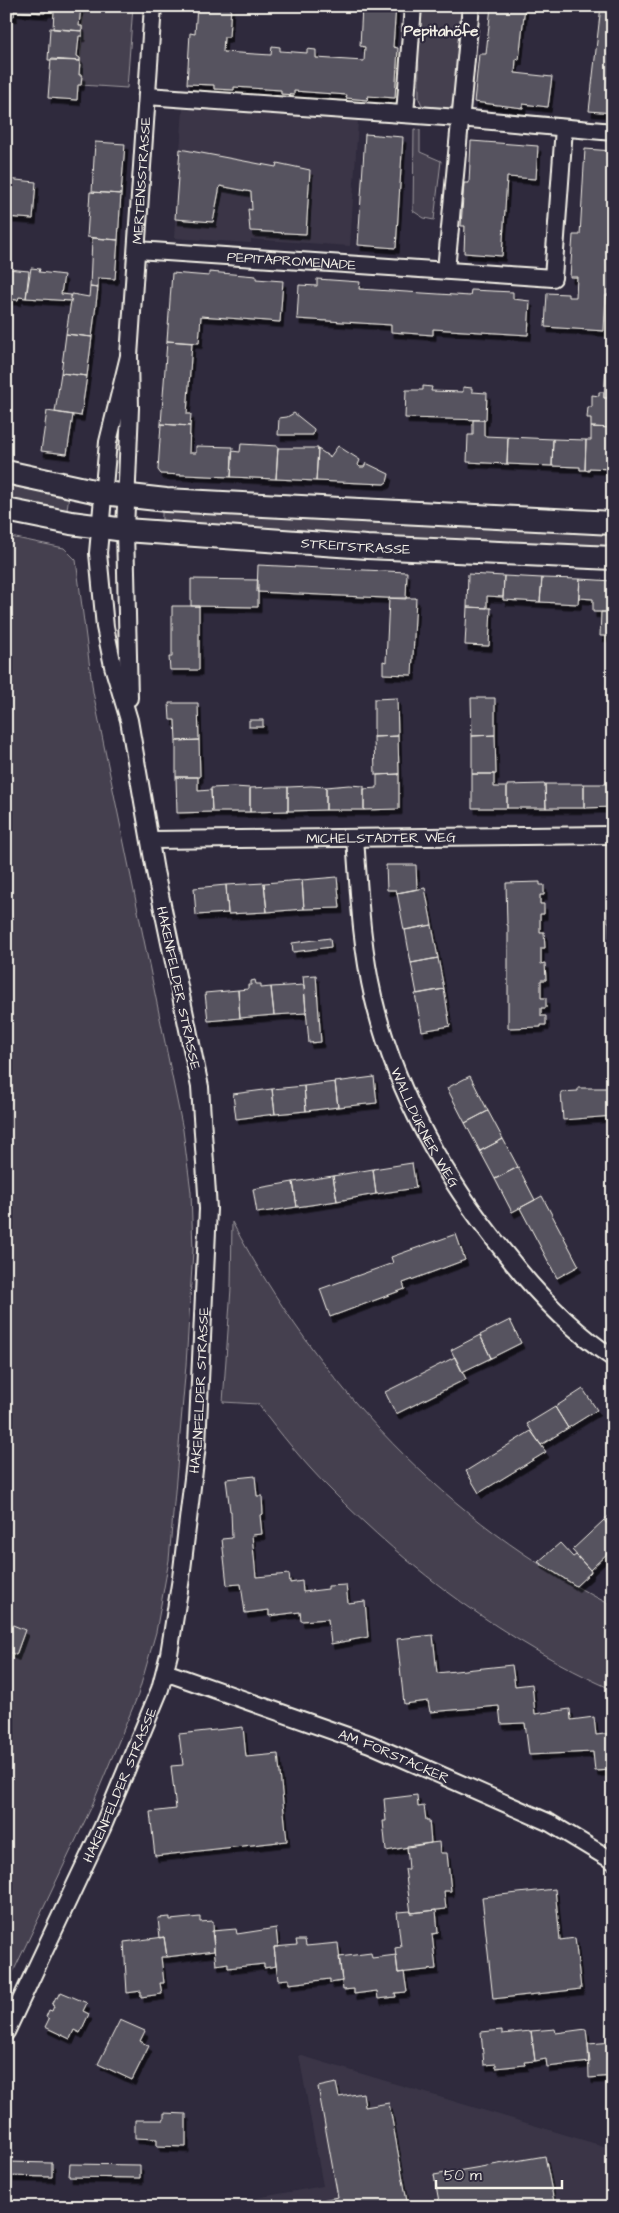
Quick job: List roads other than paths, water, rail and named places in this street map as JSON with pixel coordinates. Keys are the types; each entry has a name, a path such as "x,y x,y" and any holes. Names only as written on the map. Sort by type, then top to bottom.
{"main road":[{"path":"6,472 103,493 126,496 613,522"},
{"name":"STREITSTRASSE","path":"6,510 125,530 367,547 613,558"}],"street":[{"name":"MERTENSSTRASSE","path":"125,530 130,408 129,356 153,6"},
{"path":"405,114 413,6"},
{"path":"446,270 471,6"},
{"path":"147,96 459,118 613,132"},
{"name":"PEPITAPROMENADE","path":"137,250 553,278 564,128"},
{"name":"MERTENSSTRASSE","path":"99,527 108,442 129,356"},
{"name":"HAKENFELDER STRASSE","path":"6,2032 104,1822 138,1744 165,1672 181,1578 197,1445 208,1209 200,1087 150,840 129,720 105,627 98,553 99,527"},
{"name":"HAKENFELDER STRASSE","path":"125,530 129,720"},
{"name":"MICHELSTADTER WEG","path":"150,840 613,835"},
{"name":"WALLDÜRNER WEG","path":"355,838 362,936 373,996 392,1058 423,1132 463,1199 530,1284 586,1339 613,1358"},
{"name":"AM FORSTACKER","path":"165,1672 370,1744 550,1823 613,1861"}],"district":[{"name":"Pepitahöfe","path":"441,31"}]}
